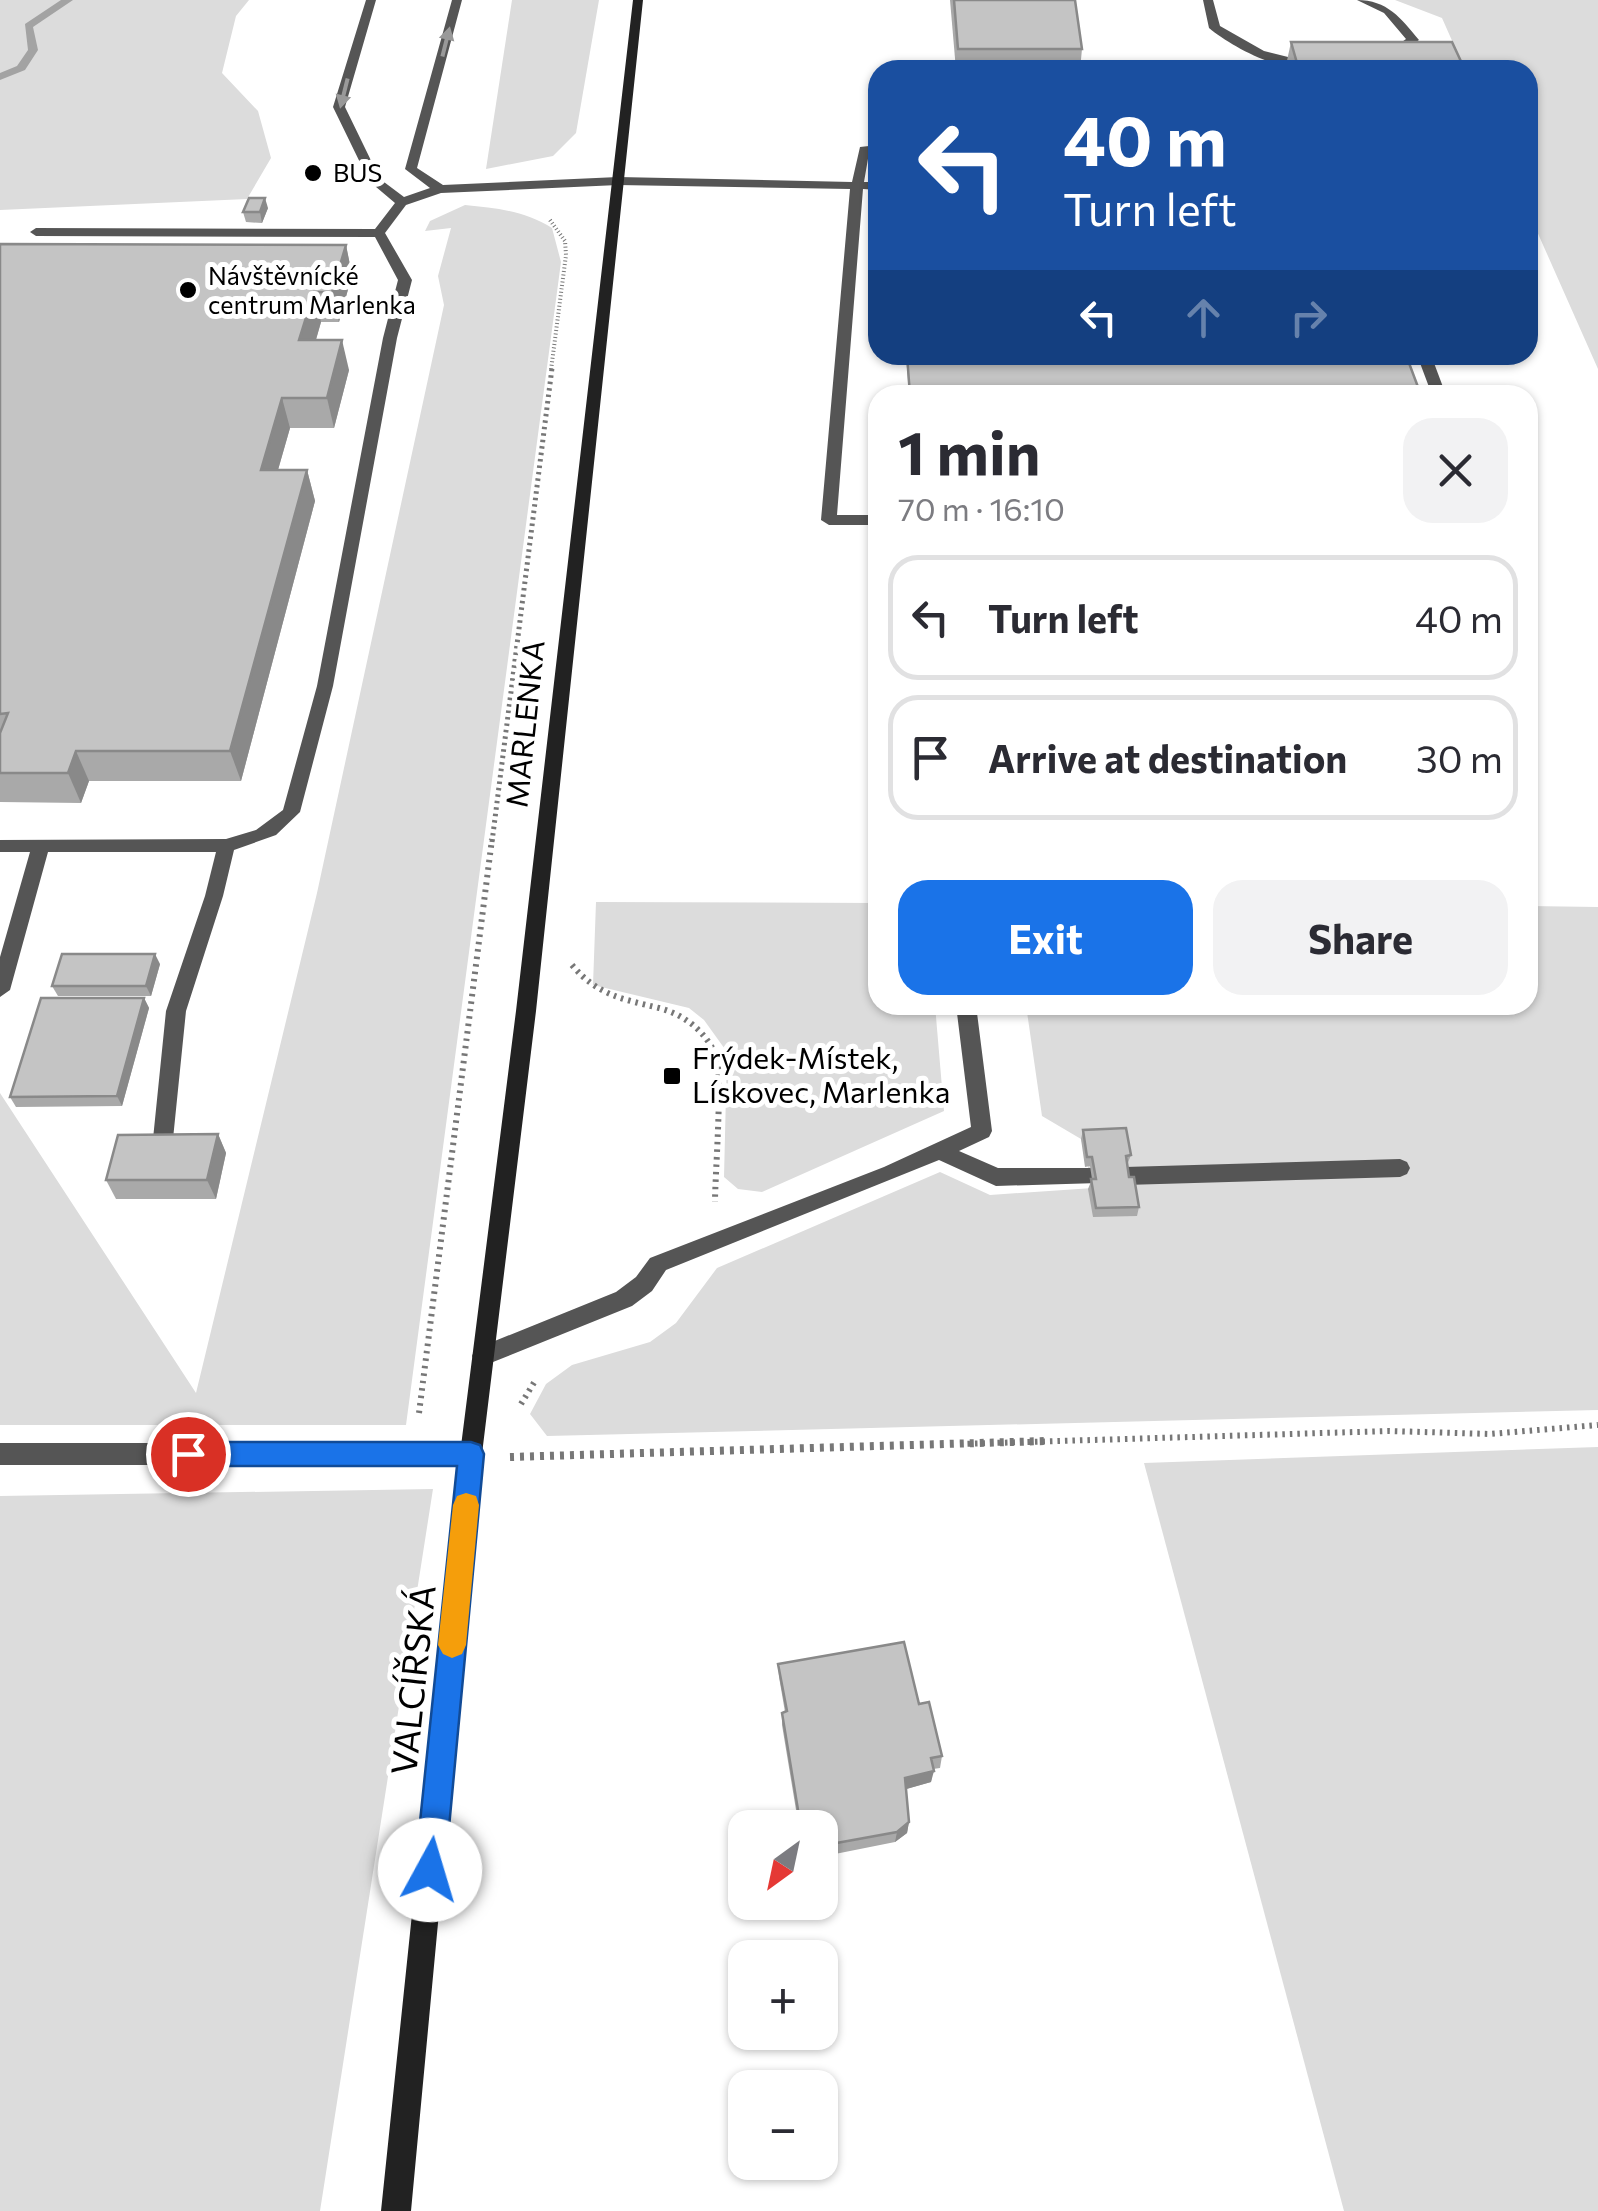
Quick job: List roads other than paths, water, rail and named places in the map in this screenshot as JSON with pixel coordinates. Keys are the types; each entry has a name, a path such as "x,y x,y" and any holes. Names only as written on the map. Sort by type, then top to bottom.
{"main road":[{"name":"MARLENKA","path":"471,1454 526,1011 638,0"},
{"name":"VALCÍŘSKÁ","path":"396,2211 471,1454"}],"street":[{"path":"371,0 338,107 375,180 402,202"},
{"path":"440,189 410,169 457,0"},
{"path":"1208,0 1216,28 1252,52 1280,60"},
{"path":"1362,0 1388,12 1413,40 1384,60"},
{"path":"868,149 864,150 857,186 829,520 868,520"},
{"path":"378,234 402,202 440,189 618,180 868,186"},
{"path":"36,232 378,234"},
{"path":"0,846 226,845 259,838 278,828 291,812 325,686 404,280 378,234"},
{"path":"164,1140 176,1010 226,845"},
{"path":"0,990 41,846"},
{"path":"483,1356 624,1299 644,1284 658,1264 982,1132 967,1015"},
{"path":"939,1151 996,1178 1092,1177"},
{"path":"1125,1176 1400,1168"},
{"path":"0,1454 471,1454"}],"waterway":[{"path":"0,77 21,68 33,50 28,26 68,0"}],"place":[{"name":"BUS","path":"313,173"},
{"name":"Návštěvnícké centrum Marlenka","path":"188,290"},
{"name":"Frýdek-Místek, Lískovec, Marlenka","path":"672,1076"}]}
